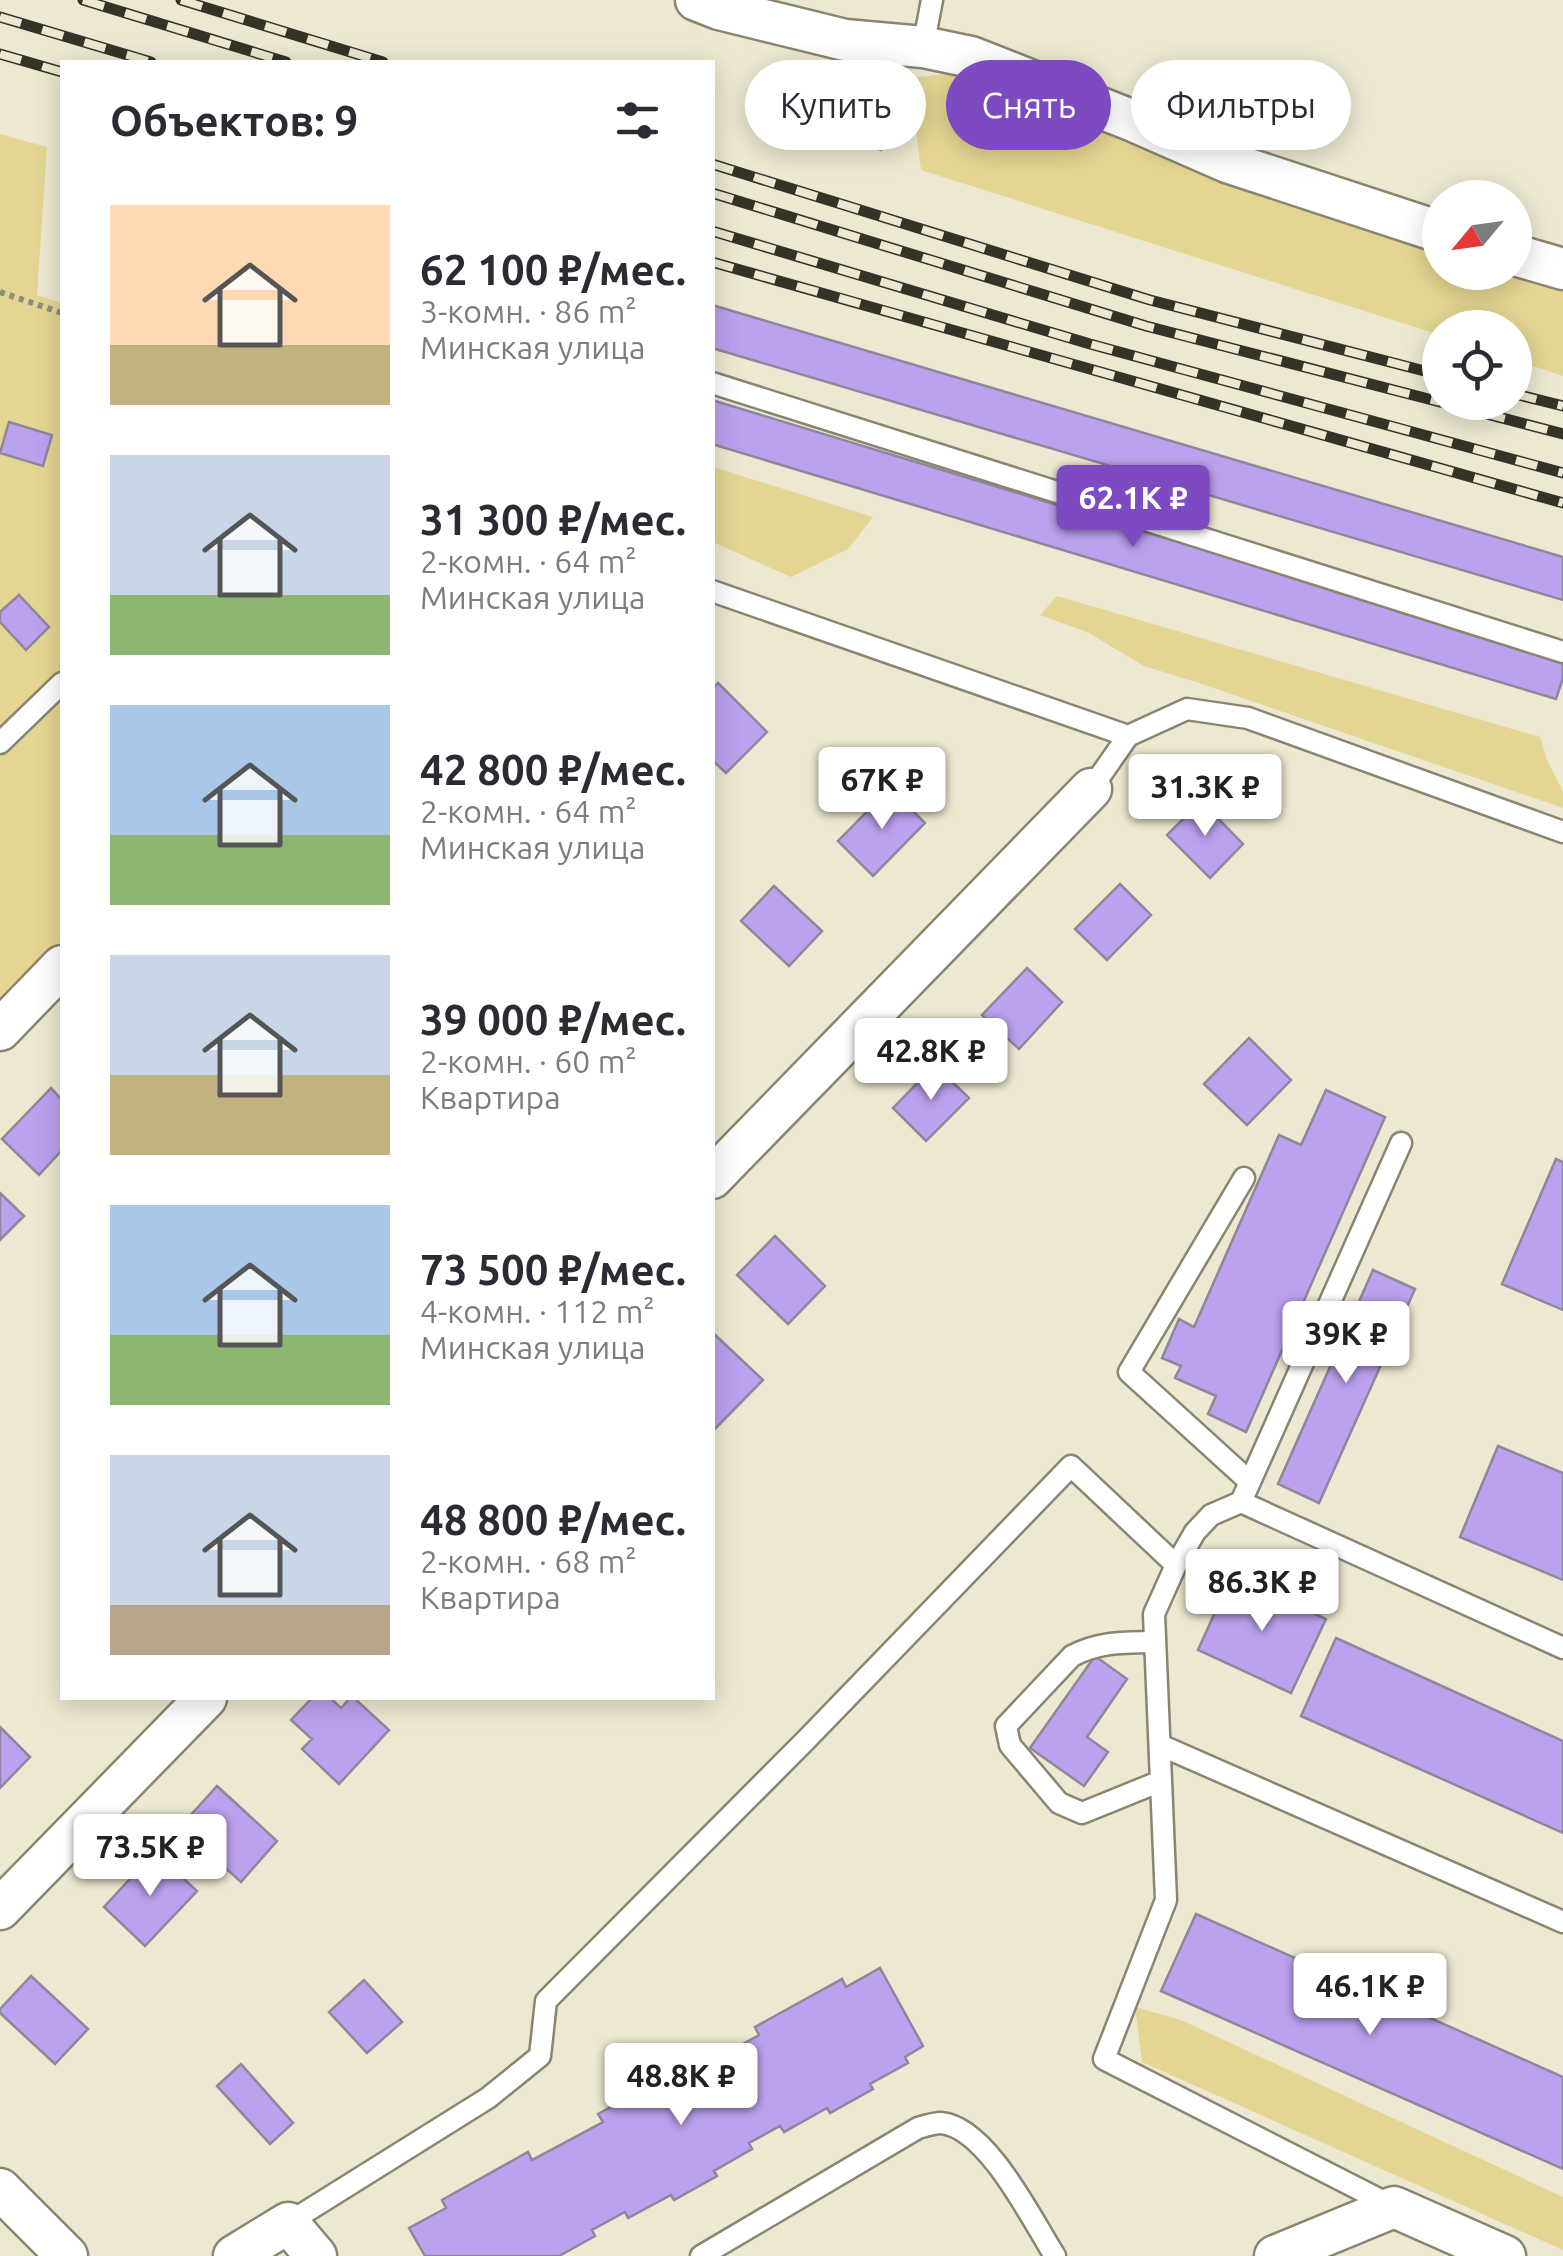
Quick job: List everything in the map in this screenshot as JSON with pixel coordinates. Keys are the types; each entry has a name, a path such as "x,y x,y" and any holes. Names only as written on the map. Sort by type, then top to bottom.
{"street":[{"path":"696,0 845,40 923,47 970,57 1227,162 1422,226"},
{"path":"1532,260 1563,270"},
{"path":"715,1175 1091,789"},
{"path":"0,1030 60,968"},
{"path":"0,1908 204,1700"},
{"path":"0,2188 67,2256"},
{"path":"1275,2256 1394,2207 1504,2256"},
{"path":"234,2256 288,2223 316,2256"}],"lane":[{"path":"923,47 932,0"},
{"path":"715,383 1563,652"},
{"path":"715,593 1128,736"},
{"path":"0,744 60,685"},
{"path":"1091,789 1128,736 1187,709 1248,718 1563,832"},
{"path":"1394,2207 1104,2059 1166,1900 1154,1614 1196,1532 1211,1515 1245,1492 1401,1143"},
{"path":"1244,1178 1129,1372 1245,1492 1563,1648"},
{"path":"288,2223 488,2098 540,2056 546,2000 1071,1466 1176,1566"},
{"path":"1155,1642 1104,1643 1084,1649 1064,1662 1006,1726 1010,1745 1059,1804 1082,1813 1161,1781"},
{"path":"1160,1745 1563,1922"},
{"path":"701,2256 918,2128 940,2123 961,2129 981,2144 1055,2256"}],"path":[{"path":"0,292 60,312"}],"shaded area":[{"path":"946,74 946,150 1111,150 1111,132 1131,141 1131,150 1151,150 1228,186 1422,245 1422,290 1532,290 1532,280 1563,289 1563,376 1532,366 1532,310 1422,310 1422,329 921,170 919,150 926,150 926,76"},
{"path":"0,134 47,147 37,295 60,302 60,968 0,1030"},
{"path":"715,468 873,517 848,549 791,577 715,543"},
{"path":"1057,596 1540,737 1563,792 1563,808 1144,666 1087,632 1040,615"},
{"path":"1135,2007 1181,2020 1563,2197 1563,2250 1142,2062"}],"building":[{"path":"715,306 1563,557 1563,600 715,349"},
{"path":"715,401 1563,659 1563,678 1556,699 715,445"},
{"path":"9,422 52,435 43,466 0,453"},
{"path":"19,595 49,627 26,650 0,622 0,612"},
{"path":"718,683 767,732 726,773 715,763"},
{"path":"890,788 925,823 873,876 838,841"},
{"path":"1201,801 1243,844 1210,878 1167,835"},
{"path":"1120,884 1151,915 1107,960 1075,929"},
{"path":"774,886 822,931 789,966 741,921"},
{"path":"1027,968 1062,1002 1019,1049 982,1015"},
{"path":"1249,1038 1291,1080 1247,1125 1204,1084"},
{"path":"935,1065 969,1098 926,1141 893,1108"},
{"path":"51,1088 60,1098 60,1152 39,1175 2,1139"},
{"path":"1326,1090 1385,1117 1246,1432 1208,1414 1216,1396 1175,1378 1181,1366 1162,1358 1179,1319 1194,1327 1279,1135 1301,1145"},
{"path":"1556,1159 1563,1162 1563,1310 1502,1284"},
{"path":"0,1193 24,1216 0,1240"},
{"path":"775,1236 825,1286 788,1324 737,1275"},
{"path":"1373,1270 1415,1289 1319,1503 1278,1484"},
{"path":"715,1335 763,1380 715,1429"},
{"path":"1498,1446 1563,1473 1563,1580 1460,1537"},
{"path":"1232,1575 1326,1619 1291,1693 1198,1650"},
{"path":"1336,1638 1563,1741 1563,1833 1301,1716"},
{"path":"1095,1656 1127,1679 1087,1737 1108,1752 1084,1786 1030,1748"},
{"path":"310,1700 332,1700 341,1708 348,1700 356,1700 389,1730 339,1784 302,1749 312,1739 291,1720"},
{"path":"0,1727 30,1757 0,1788"},
{"path":"217,1786 277,1841 241,1882 180,1827"},
{"path":"155,1852 197,1891 145,1946 104,1907"},
{"path":"1196,1914 1563,2077 1563,2169 1161,1991"},
{"path":"880,1968 923,2046 905,2057 908,2063 870,2084 873,2089 784,2132 780,2126 749,2143 752,2149 714,2171 717,2176 674,2200 671,2195 628,2218 625,2212 592,2230 595,2236 559,2256 425,2256 409,2228 446,2208 442,2200 528,2152 532,2160 603,2122 598,2114 685,2066 689,2074 759,2035 755,2027 842,1979 846,1987"},
{"path":"31,1976 88,2029 55,2064 0,2013"},
{"path":"364,1980 402,2022 367,2053 329,2012"},
{"path":"241,2064 293,2123 270,2144 217,2086"}],"railway":[{"path":"83,0 279,60"},
{"path":"181,0 376,60"},
{"path":"0,17 144,60"},
{"path":"0,54 60,71"},
{"path":"715,165 1150,300 1422,370"},
{"path":"715,194 1146,326 1422,397"},
{"path":"715,232 1090,344 1563,473"},
{"path":"715,263 1563,503"},
{"path":"1532,398 1563,406"},
{"path":"1510,420 1563,434"}]}
